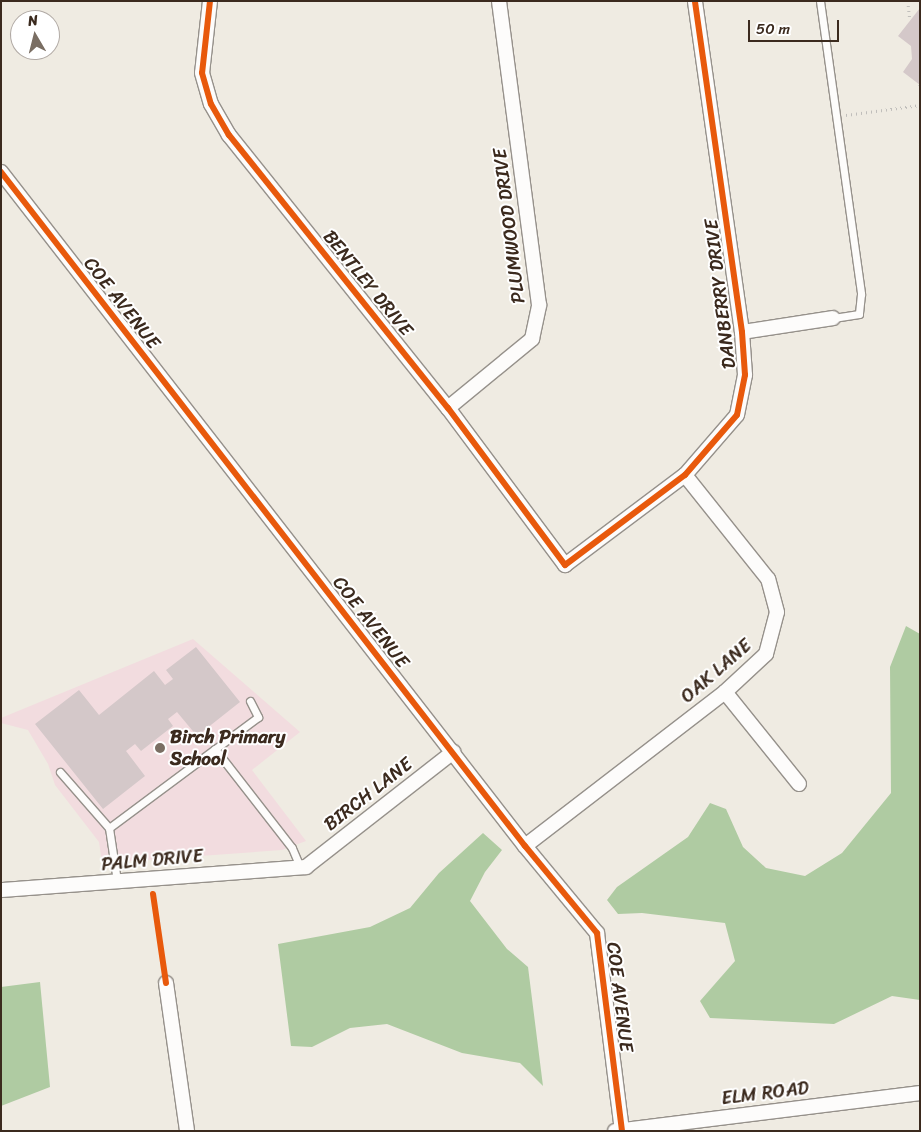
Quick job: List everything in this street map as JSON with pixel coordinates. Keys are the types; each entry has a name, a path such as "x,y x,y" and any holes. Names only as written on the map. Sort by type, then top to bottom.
{"street":[{"name":"BENTLEY DRIVE","path":"210,1 202,73 211,104 229,135 448,408 565,565"},
{"name":"PLUMWOOD DRIVE","path":"448,408 532,339 539,305 499,1"},
{"name":"DANBERRY DRIVE","path":"565,565 685,475 737,415 745,375 742,332 694,1"},
{"name":"COE AVENUE","path":"1,172 454,752 525,846 598,934 619,1130"},
{"path":"742,332 834,318"},
{"name":"OAK LANE","path":"525,846 725,692 766,654 777,612 768,579 685,475"},
{"path":"725,692 799,784"},
{"name":"BIRCH LANE","path":"303,867 454,752"},
{"name":"PALM DRIVE","path":"1,890 303,867"},
{"path":"166,983 187,1131"},
{"name":"ELM ROAD","path":"619,1130 920,1093"}],"lane":[{"path":"820,1 861,294 859,314 834,318"},
{"path":"109,828 258,717 250,701"},
{"path":"215,749 292,848 303,867"},
{"path":"60,772 109,828 117,881"}],"path":[{"path":"908,1 910,20"},
{"path":"837,116 920,105"}],"shaded area":[{"name":"Birch Primary School","path":"193,639 300,732 252,770 306,841 282,850 102,863 99,842 55,785 48,764 28,730 1,723 1,718"}],"green space":[{"path":"906,626 920,634 920,1000 892,996 834,1024 710,1018 700,1001 735,961 725,923 642,913 618,914 607,900 617,887 688,837 710,803 726,809 743,847 766,868 805,876 842,853 891,793 890,667"},
{"path":"483,833 502,850 485,872 470,901 507,949 528,967 543,1086 520,1063 462,1053 387,1024 350,1028 312,1047 291,1046 278,944 370,927 410,908 439,873"},
{"path":"40,982 50,1087 1,1106 1,987"}],"building":[{"path":"920,8 920,85 903,72 912,59 911,46 898,36"},
{"name":"Birch Primary School","path":"196,647 240,702 197,736 177,712 168,719 173,726 141,751 135,744 126,751 145,776 103,809 35,724 79,690 99,715 154,671 165,685 173,679 166,670"}],"cycle path":[{"path":"210,1 202,73 211,104 229,135 448,408 565,565 685,475 737,415 745,375 742,332 695,1"},
{"path":"1,172 525,846 597,933 622,1130"},
{"path":"153,894 166,983"}],"place":[{"name":"Birch Primary School","path":"160,748"}]}
